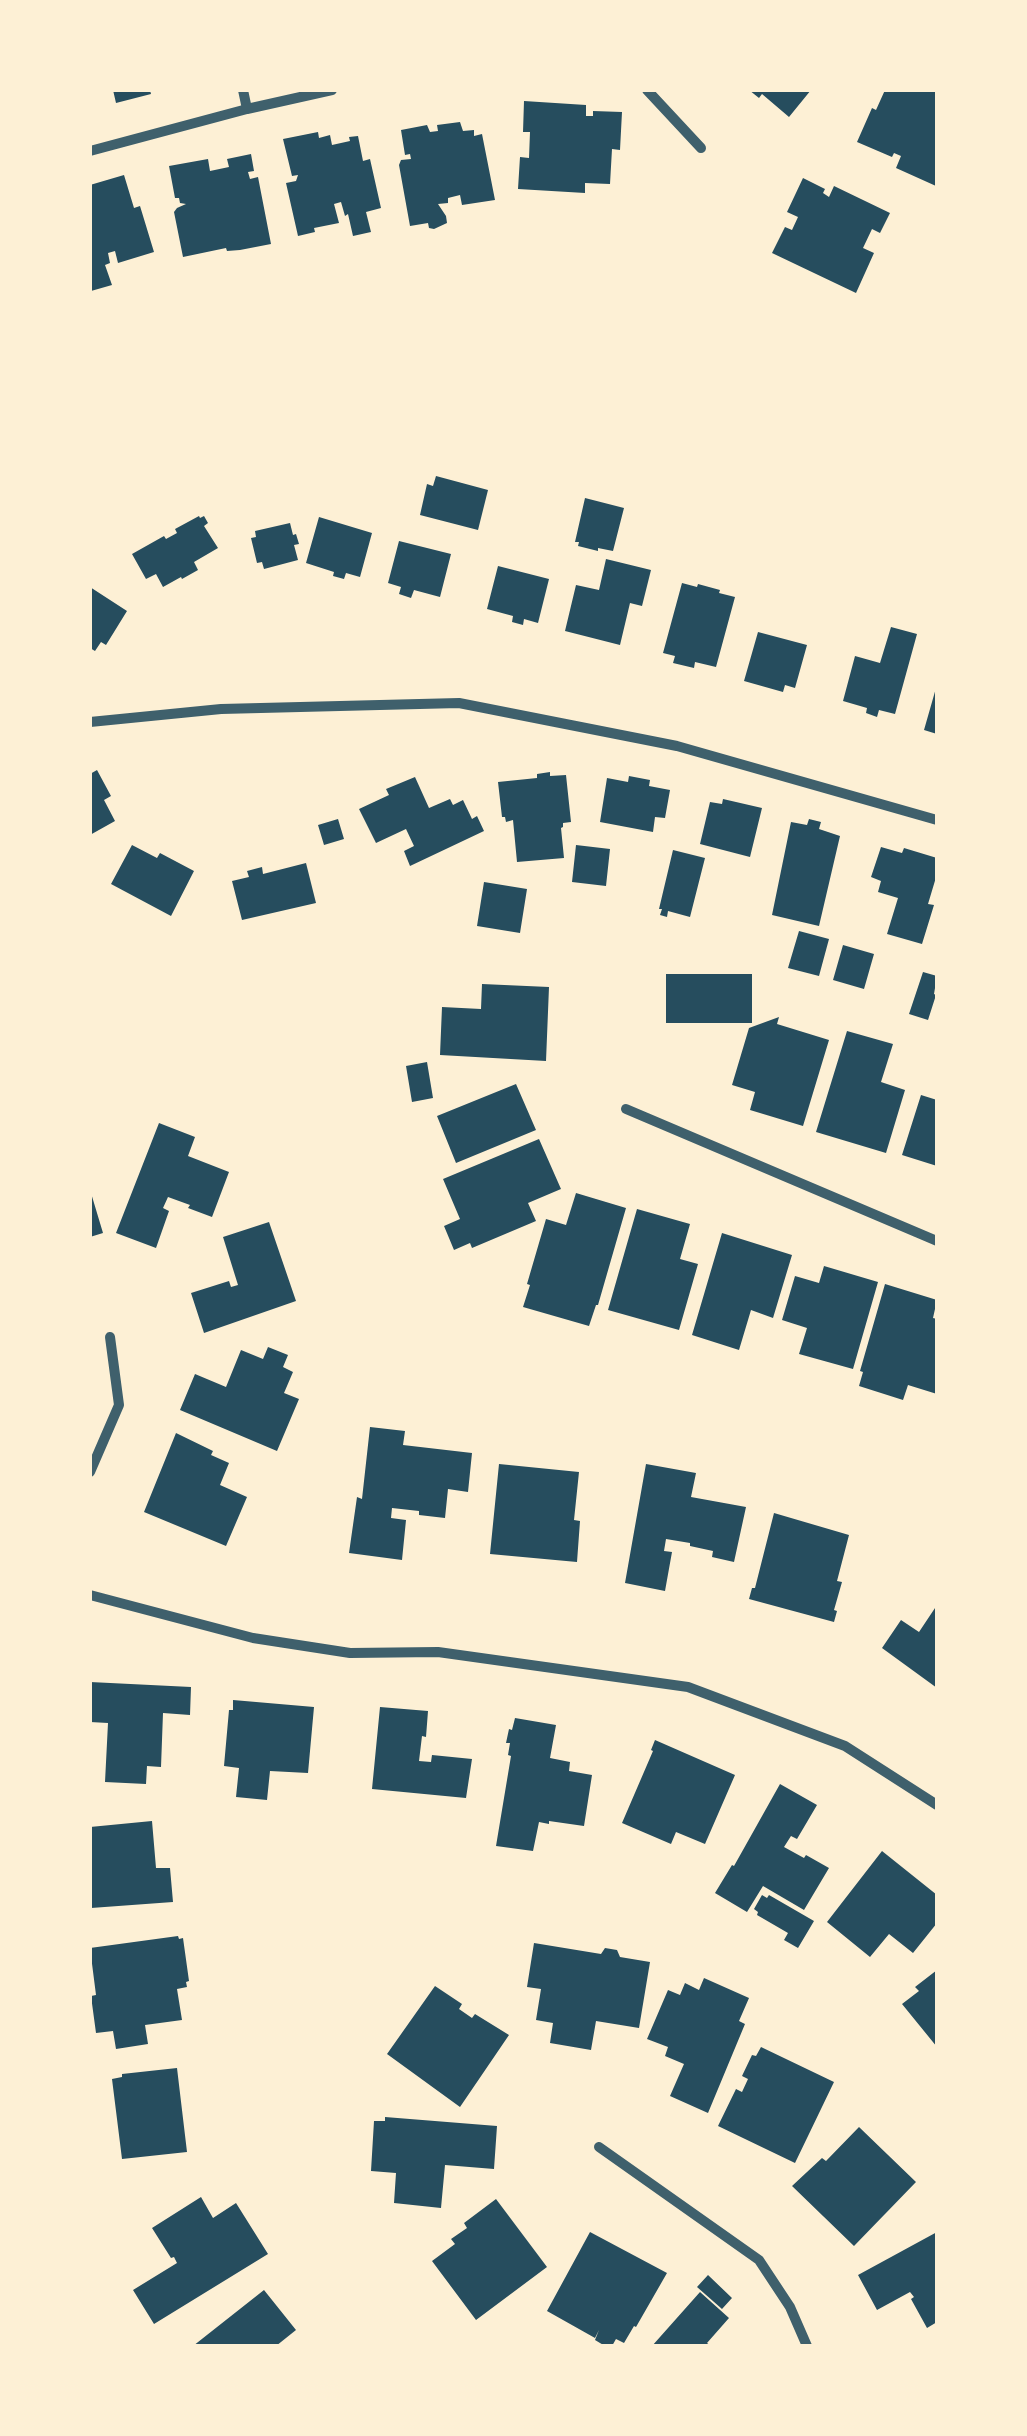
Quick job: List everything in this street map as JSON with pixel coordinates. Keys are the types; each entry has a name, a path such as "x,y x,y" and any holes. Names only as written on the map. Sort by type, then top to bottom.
{"street":[{"path":"243,90 247,109"},
{"path":"90,151 332,90"},
{"path":"647,90 702,148"},
{"path":"90,722 220,709 459,703 677,746 937,820"},
{"path":"626,1109 937,1240"},
{"path":"90,1472 118,1405 110,1337"},
{"path":"90,1596 253,1638 350,1652 438,1652 688,1686 845,1746 937,1805"},
{"path":"599,2147 759,2260 790,2306 808,2346"}],"building":[{"path":"113,90 150,90 151,94 116,103"},
{"path":"749,90 811,90 789,117 762,94 759,98"},
{"path":"885,90 937,90 936,186 896,168 901,156 894,153 892,157 857,142"},
{"path":"524,101 586,105 586,116 593,116 593,111 622,112 620,150 612,149 610,184 585,183 585,193 518,189 520,157 529,158 530,132 523,132"},
{"path":"460,122 463,131 474,130 474,136 482,134 495,200 462,205 460,195 448,198 448,203 438,204 447,223 434,229 428,223 410,226 399,165 401,160 411,159 410,154 405,155 401,130 427,125 430,132 438,131 437,125"},
{"path":"318,132 319,138 330,135 332,145 358,136 363,161 370,159 381,208 366,212 371,232 353,236 341,202 334,204 339,223 298,236 286,183 296,181 298,175 292,176 283,139"},
{"path":"251,154 254,171 248,172 250,179 258,177 271,244 183,257 174,212 186,204 175,198 169,166 208,159 210,171 229,167 227,159"},
{"path":"124,175 134,208 140,206 154,252 118,263 115,251 108,253 110,263 105,265 112,285 91,291 90,185"},
{"path":"803,178 825,189 823,193 829,197 834,186 890,213 880,233 872,229 863,248 874,253 856,293 772,253 785,227 792,230 798,217 787,212"},
{"path":"436,476 488,490 478,530 420,515 427,484 433,486"},
{"path":"585,498 624,508 613,551 598,551 575,542"},
{"path":"204,516 208,523 204,526 218,548 194,562 198,570 182,579 163,587 156,574 146,579 132,554 177,533 175,529"},
{"path":"319,517 372,533 360,577 346,573 344,579 306,563"},
{"path":"290,523 299,544 294,545 298,560 264,569 262,562 257,563 251,538 256,537 255,531"},
{"path":"399,541 451,554 440,597 414,590 411,598 399,594 401,587 388,583"},
{"path":"606,559 651,570 642,606 630,603 620,645 565,631 576,585 599,590"},
{"path":"498,566 549,579 538,623 524,619 523,625 512,622 513,616 487,609"},
{"path":"682,583 697,587 698,584 735,597 716,667 695,662 694,668 673,663 675,656 663,653"},
{"path":"90,587 127,611 106,645 101,642 95,651 90,648"},
{"path":"891,627 917,634 895,714 879,710 877,717 866,713 867,708 843,701 855,656 880,663"},
{"path":"758,632 807,645 795,688 785,685 783,692 744,681"},
{"path":"937,688 937,734 924,730"},
{"path":"97,770 111,796 104,800 115,821 90,835 90,774"},
{"path":"550,772 550,776 566,775 571,822 563,823 561,828 564,858 517,862 513,820 506,822 502,817 498,782 537,778 537,774"},
{"path":"629,776 650,780 649,786 670,790 665,818 655,817 653,832 600,822 607,778 628,782"},
{"path":"415,777 429,808 450,799 453,805 463,800 472,819 477,816 484,831 410,866 404,851 414,846 406,829 376,843 359,809 389,795 386,789"},
{"path":"723,799 762,808 750,857 700,844 710,802 722,804"},
{"path":"338,819 344,839 324,845 318,825"},
{"path":"809,819 821,822 819,829 840,836 819,926 772,915 791,822 807,825"},
{"path":"132,845 157,858 160,853 194,871 171,916 111,884"},
{"path":"576,845 610,849 606,886 572,882"},
{"path":"881,847 902,853 904,848 937,858 937,874 928,904 934,905 922,944 887,934 898,898 878,892 881,881 871,877"},
{"path":"673,850 705,858 690,917 668,911 667,917 660,915"},
{"path":"306,863 316,903 242,920 232,881 249,877 247,871 262,867 263,874"},
{"path":"484,882 527,889 520,933 477,926"},
{"path":"799,931 829,939 819,976 788,968"},
{"path":"843,945 874,954 864,989 833,980"},
{"path":"923,972 937,976 928,1020 909,1014"},
{"path":"666,974 752,974 752,1023 666,1023"},
{"path":"482,984 549,987 546,1061 440,1055 442,1007 481,1009"},
{"path":"779,1017 777,1024 829,1040 803,1126 750,1110 755,1092 732,1085 749,1028"},
{"path":"847,1031 893,1044 881,1082 905,1090 886,1153 816,1132"},
{"path":"427,1062 433,1098 412,1102 406,1066"},
{"path":"516,1084 536,1130 456,1163 437,1116"},
{"path":"921,1095 937,1100 937,1166 902,1155"},
{"path":"159,1123 195,1137 188,1156 229,1172 212,1217 168,1197 163,1208 169,1211 156,1248 116,1233"},
{"path":"539,1139 561,1189 528,1203 536,1221 472,1248 470,1243 454,1250 444,1226 460,1219 443,1179"},
{"path":"576,1193 626,1208 589,1326 523,1307 546,1219 566,1225"},
{"path":"90,1194 103,1233 90,1237"},
{"path":"637,1209 690,1224 680,1259 698,1264 679,1330 608,1310"},
{"path":"269,1222 296,1301 204,1333 191,1293 229,1281 231,1287 238,1285 223,1237"},
{"path":"722,1233 792,1255 773,1318 751,1310 739,1350 692,1335"},
{"path":"824,1266 878,1282 853,1369 799,1354 807,1328 782,1320 795,1276 819,1283"},
{"path":"885,1284 937,1300 933,1318 937,1319 937,1394 908,1385 903,1400 859,1386"},
{"path":"268,1347 288,1355 283,1367 293,1372 284,1393 299,1399 277,1451 180,1410 195,1374 226,1387 241,1350 263,1359"},
{"path":"370,1427 405,1431 403,1445 472,1453 468,1492 448,1489 445,1518 392,1508 391,1518 406,1520 402,1560 349,1553 357,1497 362,1499"},
{"path":"176,1433 229,1463 220,1485 247,1497 226,1546 144,1512"},
{"path":"499,1464 579,1472 574,1520 580,1521 577,1562 490,1554"},
{"path":"646,1464 696,1473 691,1497 746,1507 734,1562 712,1557 713,1551 690,1543 666,1539 664,1551 672,1552 665,1591 625,1583"},
{"path":"774,1513 849,1535 837,1581 842,1582 834,1622 749,1599"},
{"path":"937,1605 937,1688 882,1648 901,1620 919,1632"},
{"path":"90,1682 191,1687 190,1715 163,1713 161,1767 147,1766 146,1784 105,1782 108,1723 90,1722"},
{"path":"233,1700 314,1707 308,1773 270,1771 267,1800 236,1797 239,1768 224,1766"},
{"path":"380,1707 428,1711 419,1761 431,1762 432,1755 472,1759 466,1798 372,1789"},
{"path":"515,1718 556,1725 550,1758 570,1762 569,1771 592,1775 584,1826 539,1822 533,1851 496,1846 511,1756 510,1743 506,1743"},
{"path":"655,1740 735,1775 705,1844 676,1832 671,1844 622,1823"},
{"path":"780,1784 817,1805 797,1839 791,1836 784,1847 829,1868 804,1910 763,1886 747,1912 715,1893"},
{"path":"152,1821 156,1868 170,1868 173,1902 91,1908 90,1827"},
{"path":"882,1851 937,1895 937,1923 913,1953 889,1934 870,1957 827,1922"},
{"path":"762,1895 769,1895 814,1921 798,1948 784,1940 788,1933 757,1915 754,1909"},
{"path":"183,1938 189,1981 187,1987 177,1989 182,2020 145,2025 148,2044 116,2049 113,2031 96,2033 90,1948"},
{"path":"534,1943 601,1954 605,1948 617,1950 620,1957 650,1962 639,2028 596,2021 591,2050 550,2043 553,2023 536,2020 541,1989 527,1987"},
{"path":"937,1970 937,2047 902,2004 919,1991 915,1987"},
{"path":"704,1978 749,1998 739,2021 745,2024 708,2113 670,2096 684,2064 665,2056 668,2047 647,2039 668,1990 680,1995 685,1983 699,1990"},
{"path":"435,1986 462,2004 459,2009 472,2018 475,2014 509,2035 460,2107 387,2054"},
{"path":"761,2047 834,2082 795,2163 718,2126 736,2089 742,2092 748,2079 742,2076 752,2055 756,2056"},
{"path":"177,2068 187,2152 122,2159 112,2079 122,2074"},
{"path":"385,2117 497,2126 494,2169 445,2165 441,2208 394,2203 396,2173 371,2171 374,2121 385,2121"},
{"path":"859,2127 916,2182 854,2246 792,2186 822,2158 826,2161"},
{"path":"201,2197 213,2218 236,2203 268,2254 154,2324 133,2290 177,2263 152,2228"},
{"path":"496,2199 547,2267 476,2320 432,2261 455,2244 451,2239 467,2228 464,2223"},
{"path":"590,2232 667,2273 624,2343 616,2339 612,2346 595,2340 599,2330 595,2338 547,2311"},
{"path":"937,2232 937,2322 927,2328 910,2292 877,2310 858,2275"},
{"path":"708,2275 732,2298 722,2309 697,2287"},
{"path":"264,2290 296,2330 276,2346 193,2346"},
{"path":"700,2292 729,2318 707,2343 711,2346 652,2346"}]}
